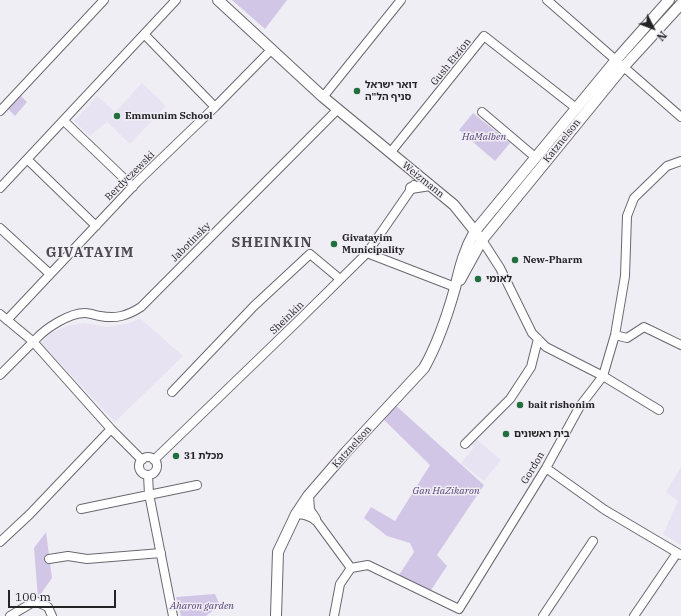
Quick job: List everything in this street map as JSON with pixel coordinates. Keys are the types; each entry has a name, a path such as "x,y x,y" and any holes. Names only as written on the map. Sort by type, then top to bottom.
{"street":[{"path":"0,111 104,0"},
{"path":"0,188 28,160 176,0"},
{"name":"Weizmann","path":"218,0 337,110 454,205 482,240 500,268 532,333 546,347 603,376 659,410"},
{"path":"323,97 401,0"},
{"name":"Katznelson","path":"455,287 482,240 668,0"},
{"path":"549,1 681,117"},
{"name":"Katznelson","path":"276,616 278,552 296,514 308,496 346,452 424,368 434,349 455,287 464,253 475,231 576,108 681,4"},
{"path":"144,34 215,107"},
{"name":"Gush Etzion","path":"390,153 484,36 576,108"},
{"name":"Berdyczewski","path":"3,317 50,274 133,187 271,50"},
{"name":"Jabotinsky","path":"0,375 45,330 58,323 84,313 110,318 128,315 141,307 337,110"},
{"path":"482,112 535,157"},
{"path":"64,120 133,187"},
{"path":"28,160 96,226"},
{"name":"Gordon","path":"351,568 368,565 459,608 546,468 580,406 603,376 615,335 625,276 627,216 634,198 666,166 681,161"},
{"name":"Sheinkin","path":"154,460 367,252 419,178"},
{"path":"411,188 430,185"},
{"path":"0,228 50,274"},
{"path":"367,252 455,287"},
{"path":"172,392 254,306 310,254 340,279"},
{"path":"3,317 33,342 111,429 142,460"},
{"path":"615,335 627,338 644,327 681,345"},
{"path":"465,444 510,399 531,367 538,339"},
{"path":"0,542 30,514 111,429"},
{"path":"142,460 149,458 154,460 157,466 156,470 148,475"},
{"path":"142,460 140,469 144,474 148,475"},
{"path":"546,468 605,510 679,554 634,616"},
{"path":"148,475 149,494 173,616"},
{"path":"81,509 197,485"},
{"path":"308,496 309,510 351,568 340,584 334,616"},
{"path":"296,514 305,515 315,519"},
{"path":"544,616 593,541"},
{"path":"49,559 68,556 87,559 161,553"},
{"path":"10,616 35,601 48,606 52,616"}],"shaded area":[{"name":"Emmunim School","path":"142,83 166,106 130,144 107,122 90,136 74,121 97,96 115,112"},
{"path":"140,318 183,356 115,422 41,343 49,334 67,326 84,323 107,327 130,323"},
{"path":"475,438 501,460 484,481 461,463 474,447 470,444"},
{"path":"681,467 681,545 663,534 678,501 666,492"}],"green space":[{"path":"232,0 287,0 265,29"},
{"path":"20,95 27,102 15,116 8,109"},
{"name":"HaMalben","path":"473,113 510,143 495,161 459,130"},
{"name":"Gan HaZikaron","path":"394,404 484,485 437,555 447,566 431,590 423,591 399,575 414,552 410,543 387,536 364,518 371,507 395,521 430,465 381,417"},
{"path":"46,532 52,578 38,598 34,548"},
{"name":"Aharon garden","path":"215,594 220,605 206,616 181,616 176,597"}],"place":[{"name":"דואר ישראל סניף הל\"ה","path":"357,91"},
{"name":"Emmunim School","path":"117,116"},
{"name":"Givatayim Municipality","path":"334,244"},
{"name":"New-Pharm","path":"515,260"},
{"name":"לאומי","path":"478,279"},
{"name":"bait rishonim","path":"520,405"},
{"name":"בית ראשונים","path":"506,434"},
{"name":"מכלת 31","path":"176,456"}],"district":[{"name":"SHEINKIN","path":"272,243"},
{"name":"GIVATAYIM","path":"90,253"}]}
